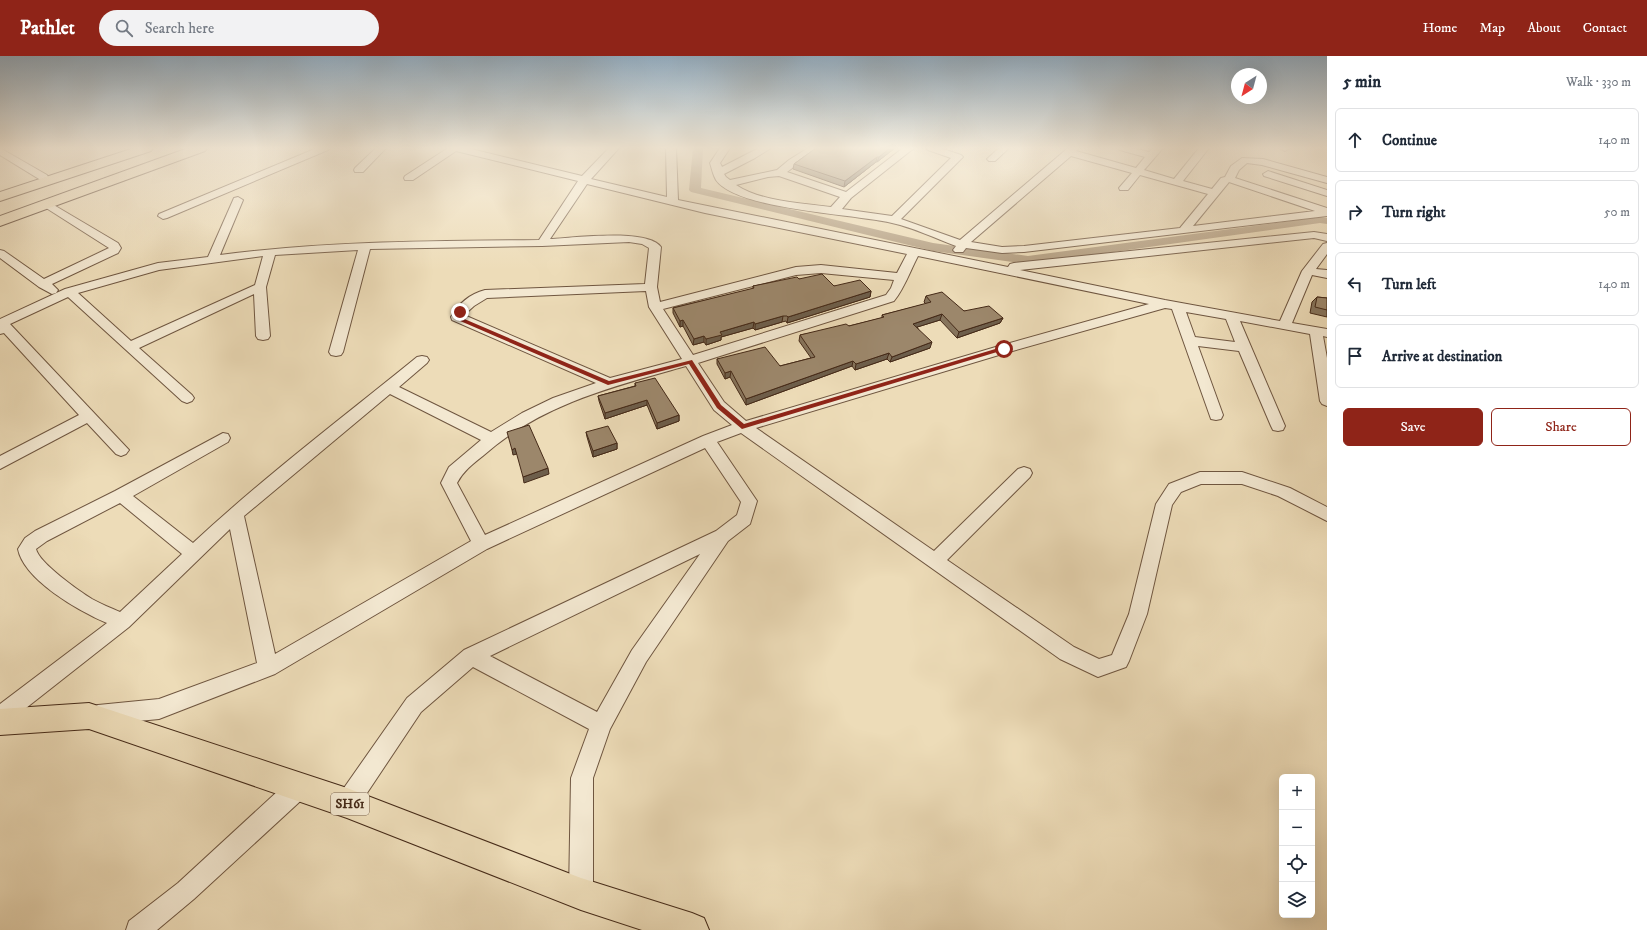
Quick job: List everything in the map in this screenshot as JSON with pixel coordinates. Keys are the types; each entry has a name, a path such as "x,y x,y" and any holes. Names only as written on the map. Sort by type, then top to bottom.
{"main road":[{"path":"0,197 24,189"},
{"path":"0,206 50,189"},
{"path":"0,221 88,189"},
{"name":"SH61","path":"0,722 89,716 347,803 581,894 692,930"}],"street":[{"path":"162,216 227,189"},
{"path":"542,243 578,189"},
{"path":"622,189 705,210 914,252 1024,249 1183,231 1327,212"},
{"path":"672,189 673,202"},
{"path":"735,189 740,192 773,202 894,220 958,252 999,269 1171,306 1322,332 1327,401"},
{"path":"827,189 848,196"},
{"path":"834,210 857,189"},
{"path":"894,220 926,189"},
{"path":"958,252 1028,189"},
{"path":"1200,189 1215,193"},
{"path":"1183,231 1218,189"},
{"path":"1258,189 1327,212"},
{"path":"1314,189 1327,193"},
{"path":"213,259 238,200"},
{"path":"43,284 110,254 115,248 114,245 46,204"},
{"path":"999,269 1314,235 1327,238"},
{"path":"120,450 2,326 64,294 158,267 213,259 270,252 365,246 542,243 629,239 645,241 655,247 651,287 655,306 719,406 742,427 1066,653 1098,668 1119,662 1138,614 1164,504 1175,488 1200,478 1242,478 1284,492 1327,515"},
{"path":"336,352 365,246"},
{"path":"1284,326 1308,271 1327,246"},
{"path":"263,336 260,287 270,252"},
{"path":"481,544 448,483 456,471 492,439 527,417 558,401 608,383 690,362 890,298 897,289 900,277 914,252"},
{"path":"0,253 43,284 64,294 129,347 187,398"},
{"path":"655,306 796,271 832,270 900,277"},
{"path":"1308,271 1327,274"},
{"path":"129,347 260,287"},
{"path":"608,383 457,317 460,312 479,296 484,294 651,287"},
{"path":"1171,306 1190,340 1216,415"},
{"path":"89,716 159,709 268,668 481,544 708,440 742,427 1004,349 1171,306"},
{"path":"1231,316 1278,426"},
{"path":"1190,340 1244,347"},
{"path":"0,716 123,621 235,514 422,360"},
{"path":"388,387 492,439"},
{"path":"0,464 89,416"},
{"path":"123,621 85,604 40,570 28,554 28,548 31,543 41,536 223,438"},
{"path":"347,803 414,705 471,656 722,536 744,519 749,502 708,440"},
{"path":"935,561 1024,473"},
{"path":"121,494 194,554"},
{"path":"235,514 268,668"},
{"path":"581,894 582,778 601,725 639,656 722,536"},
{"path":"471,656 601,725"},
{"path":"138,930 186,891 299,787"}],"building":[{"path":"822,274 834,286 860,280 871,291 788,317 783,316 755,324 754,322 720,332 722,335 706,339 704,336 694,339 683,320 680,321 673,308 754,288 753,286 797,277 799,279"},
{"path":"942,292 964,311 989,306 1003,318 959,332 942,314 913,324 932,342 892,357 889,353 856,364 853,361 746,399 731,371 725,373 717,359 765,347 780,366 815,357 800,335 846,324 849,326 884,317 882,315 931,302 926,296"},
{"path":"1317,297 1327,298 1327,310 1315,307"},
{"path":"655,378 679,415 657,423 647,400 605,413 598,396 636,386 635,383"},
{"path":"529,425 548,468 523,477 515,448 512,450 507,432"},
{"path":"608,426 617,443 593,451 586,432"}],"waterway":[{"path":"695,189 933,247 1028,260 1320,220 1327,221"}],"route":[{"path":"460,312 457,317 460,319 608,383 690,362 719,406 742,427 1004,349"}]}
